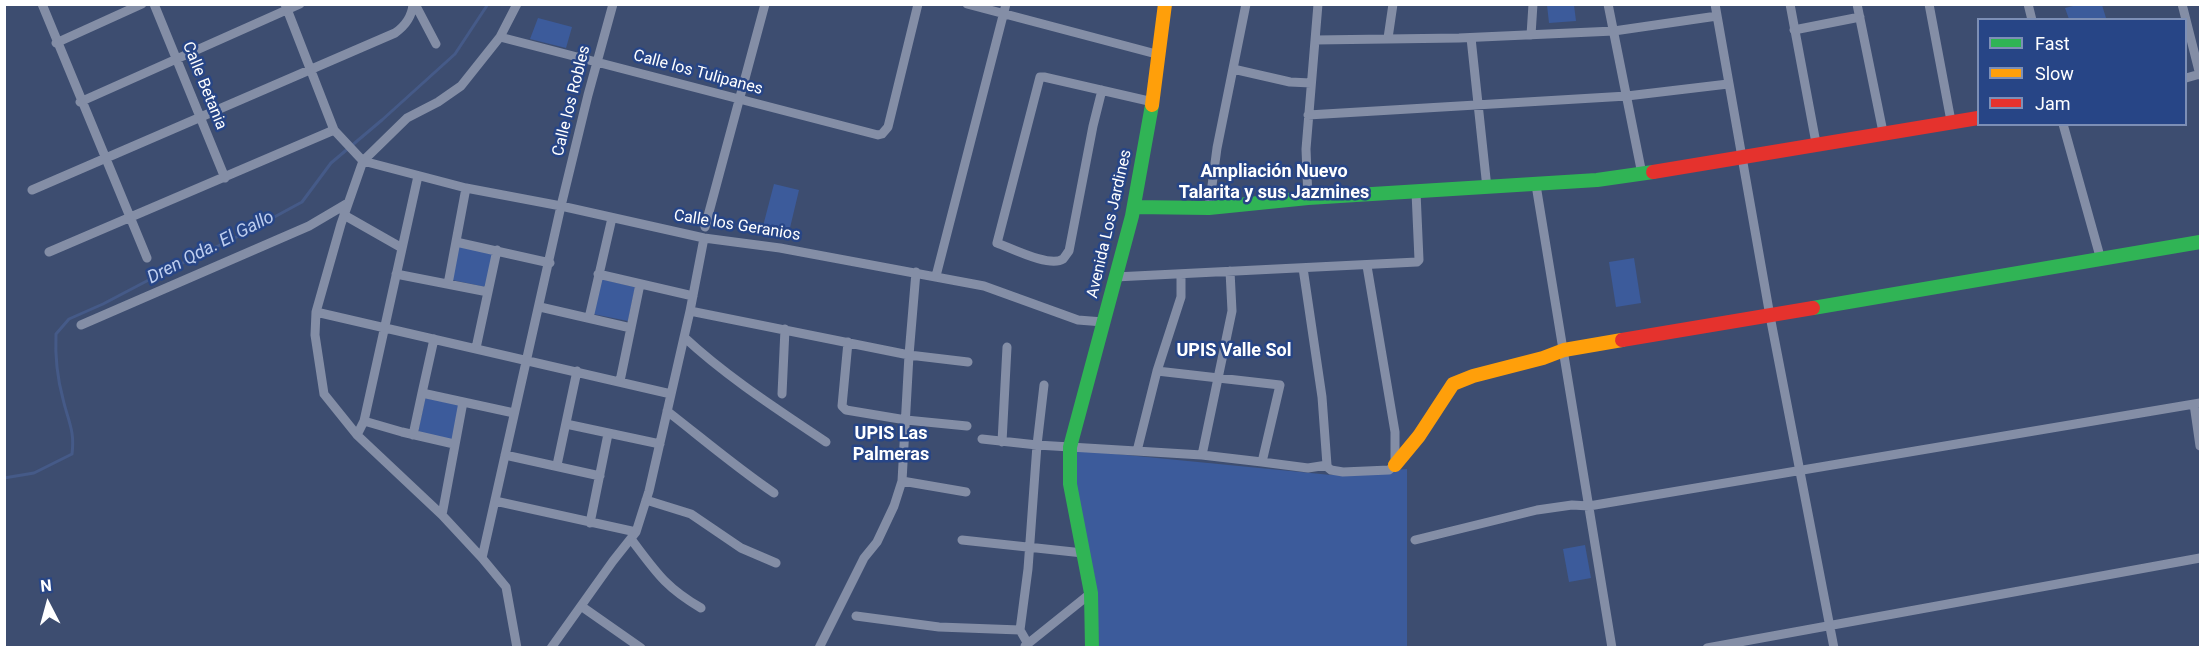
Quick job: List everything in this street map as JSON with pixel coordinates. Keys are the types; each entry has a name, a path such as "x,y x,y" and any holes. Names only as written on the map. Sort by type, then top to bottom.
{"street":[{"path":"42,4 147,258"},
{"path":"57,43 142,4"},
{"name":"Calle Betania","path":"154,4 225,178"},
{"path":"81,101 286,7 300,4"},
{"path":"414,4 436,44"},
{"path":"32,190 201,119 395,33 408,20 414,4"},
{"path":"516,648 506,587 483,558 441,515 357,435 324,394 315,335 316,312 344,215 363,161 407,118 438,102 461,86 500,37 517,4"},
{"name":"Calle los Robles","path":"483,558 561,206 596,62 613,4"},
{"path":"705,227 765,4"},
{"name":"Calle los Tulipanes","path":"500,37 871,135 882,134 886,130 918,4"},
{"path":"967,4 1005,9 1160,55"},
{"name":"Avenida Los Jardines","path":"1092,648 1090,593 1070,484 1070,447 1134,207 1153,102 1165,4"},
{"path":"1209,208 1217,148 1246,4"},
{"path":"1308,198 1306,149 1318,4"},
{"path":"1388,38 1393,4"},
{"path":"1531,35 1533,4"},
{"path":"1608,4 1642,174"},
{"path":"1715,4 1770,316 1834,648"},
{"path":"1790,4 1816,143"},
{"path":"1857,4 1883,132"},
{"path":"1929,4 1951,121"},
{"path":"286,7 334,130 363,161"},
{"path":"936,276 1005,9"},
{"path":"1315,40 1471,38 1614,31 1717,16"},
{"path":"1794,30 1860,17"},
{"path":"2187,23 2200,74"},
{"path":"1471,38 1487,188"},
{"path":"1233,69 1290,82 1311,83"},
{"path":"1102,90 1069,251 1062,259 1054,262 997,243 1040,77 1102,90 1153,102"},
{"path":"1308,115 1627,96 1728,84"},
{"path":"1134,207 1209,208 1308,198 1536,185 1642,174 1816,143 1977,118"},
{"path":"2064,126 2101,260"},
{"path":"49,252 334,130"},
{"name":"Calle los Geranios","path":"363,161 466,188 561,206 704,238 780,248 984,285 1078,320 1103,322"},
{"path":"357,435 364,421 418,176"},
{"path":"1536,185 1612,648"},
{"path":"448,284 466,188"},
{"path":"1115,277 1417,262 1419,260 1416,192"},
{"path":"81,324 309,226 348,203"},
{"path":"344,215 402,248"},
{"path":"589,318 612,218"},
{"path":"551,648 634,536 660,444 704,238"},
{"path":"456,242 550,263"},
{"path":"982,439 1037,445 1203,455 1308,468 1325,465 1331,470 1343,472 1389,470 1419,436 1452,384 1473,376 1544,358 1564,350 2200,242"},
{"path":"476,348 497,250"},
{"path":"1366,266 1395,432 1395,465"},
{"path":"1303,268 1322,396 1327,465 1325,465"},
{"path":"819,648 864,558 877,542 894,506 902,480 916,272"},
{"path":"1203,455 1232,311 1230,272"},
{"path":"396,274 488,292"},
{"path":"598,274 693,296"},
{"path":"1137,451 1156,370 1181,297 1181,274"},
{"path":"620,381 640,284"},
{"path":"540,307 631,328"},
{"path":"690,311 909,355 968,362"},
{"path":"316,312 671,394"},
{"path":"782,394 785,329"},
{"path":"684,337 747,388 826,442"},
{"path":"413,435 434,339"},
{"path":"848,342 842,406 846,410 906,420 967,426"},
{"path":"1002,442 1008,347"},
{"path":"1156,370 1280,385 1262,462"},
{"path":"557,465 577,371"},
{"path":"1044,385 1020,630 1026,646 1090,593"},
{"path":"422,393 514,413"},
{"path":"441,515 463,402"},
{"path":"1415,540 1484,525 1537,510 1572,505 1589,506 2197,404 2200,446"},
{"path":"667,411 738,469 774,493"},
{"path":"364,421 454,444"},
{"path":"566,424 660,444"},
{"path":"590,523 608,434"},
{"path":"505,455 600,476"},
{"path":"902,480 966,492"},
{"path":"646,500 692,514 741,548 776,563"},
{"path":"495,501 590,523 634,536 668,585 701,608"},
{"path":"962,540 1083,553"},
{"path":"1707,648 2200,558"},
{"path":"581,606 640,648"},
{"path":"856,616 955,628 1020,630"}],"shaded area":[{"path":"1547,5 1574,5 1576,21 1549,23"},
{"path":"2077,5 2102,5 2106,18 2069,18 2065,8"},
{"path":"538,18 572,27 566,48 530,39"},
{"path":"774,184 799,190 789,232 763,226"},
{"path":"459,245 493,252 486,287 452,280"},
{"path":"1634,258 1641,303 1616,307 1609,262"},
{"path":"600,279 635,287 628,321 593,314"},
{"path":"425,398 460,405 452,440 418,433"},
{"path":"1075,450 1331,475 1407,469 1407,647 1099,647 1095,579 1077,499"},
{"path":"1585,545 1591,578 1569,582 1563,549"}],"waterway":[{"name":"Dren Qda. El Gallo","path":"4,478 34,473 72,454 72,432 59,383 56,350 56,334 69,319 243,234 302,202 331,163 455,54 488,4"}],"traffic: fast":[{"path":"1092,648 1091,593 1070,484 1070,447 1132,216 1152,105"},
{"path":"1134,207 1209,208 1308,198 1597,180 1653,172"},
{"path":"1813,308 2200,242"}],"traffic: slow":[{"path":"1152,105 1165,4"},
{"path":"1395,465 1419,436 1453,384 1564,350 1622,340"}],"traffic: jam":[{"path":"1653,172 1977,118"},
{"path":"1622,340 1813,308"}],"district":[{"name":"Ampliación Nuevo Talarita y sus Jazmines","path":"1274,182"},
{"name":"UPIS Valle Sol","path":"1234,351"},
{"name":"UPIS Las Palmeras","path":"891,444"}]}
